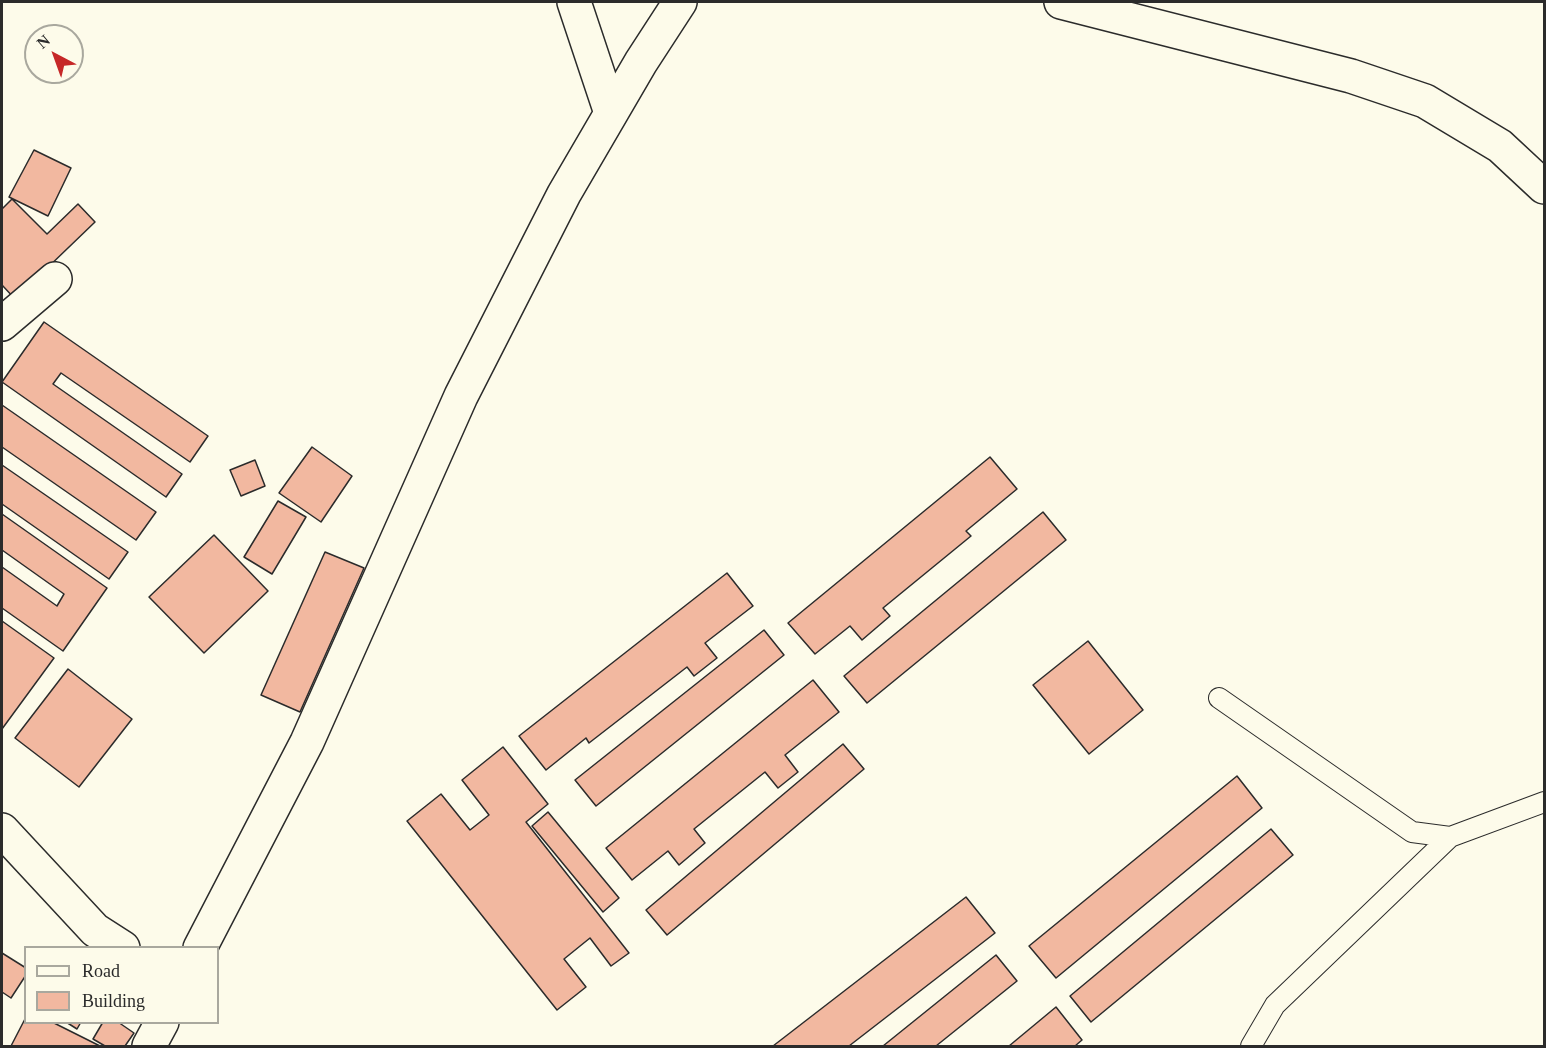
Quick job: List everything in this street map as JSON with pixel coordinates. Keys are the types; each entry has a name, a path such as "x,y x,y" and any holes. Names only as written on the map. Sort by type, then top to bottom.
{"street":[{"path":"574,2 611,113"},
{"path":"201,946 307,742 461,396 564,194 641,62 680,2"},
{"path":"1061,2 1351,76 1425,101 1500,146 1545,188"},
{"path":"2,324 55,279"},
{"path":"2,830 94,930 120,946"},
{"path":"149,1047 161,1024"}],"lane":[{"path":"1219,698 1412,832 1450,837"},
{"path":"1251,1047 1275,1005 1450,837 1545,802"}],"building":[{"path":"34,150 71,168 48,216 9,197"},
{"path":"12,199 47,234 78,204 95,222 15,299 2,285 2,209"},
{"path":"44,322 208,436 190,462 61,373 53,384 182,474 166,497 2,382"},
{"path":"2,405 156,512 136,540 2,447"},
{"path":"312,447 352,476 321,522 279,493"},
{"path":"990,457 1017,489 966,531 971,536 883,608 890,616 862,640 850,626 815,654 788,623"},
{"path":"255,460 265,486 241,496 230,470"},
{"path":"2,465 128,552 109,579 2,504"},
{"path":"278,501 306,517 272,574 244,557"},
{"path":"1043,512 1066,540 867,703 844,676"},
{"path":"2,514 107,588 63,651 2,608 2,567 57,606 64,594 2,550"},
{"path":"214,535 268,591 204,653 149,597"},
{"path":"325,552 364,568 300,712 261,695"},
{"path":"727,573 753,606 705,643 717,658 694,676 687,667 589,743 586,738 546,770 519,736"},
{"path":"2,621 54,658 2,729"},
{"path":"764,630 784,655 596,806 575,780"},
{"path":"1088,641 1143,710 1089,754 1033,685"},
{"path":"68,669 132,719 79,787 15,738"},
{"path":"813,680 839,712 785,755 798,772 778,788 765,772 694,829 705,843 679,865 668,851 632,880 606,848"},
{"path":"843,744 864,769 667,935 646,910"},
{"path":"503,747 548,804 526,822 629,953 611,966 590,938 564,959 586,987 557,1010 407,821 441,794 470,830 489,815 462,780"},
{"path":"1237,776 1262,808 1056,978 1029,946"},
{"path":"548,812 619,898 603,912 532,826"},
{"path":"1271,829 1293,855 1091,1022 1070,996"},
{"path":"966,897 995,933 849,1046 773,1046"},
{"path":"2,953 24,967 24,978 11,998 2,992"},
{"path":"996,955 1017,981 936,1046 883,1046"},
{"path":"1056,1007 1082,1040 1075,1046 1009,1046"},
{"path":"24,1021 24,1024 56,1024 100,1046 11,1046"},
{"path":"69,1024 80,1024 77,1029"},
{"path":"102,1024 121,1024 134,1033 125,1046 105,1046 93,1039"}]}
